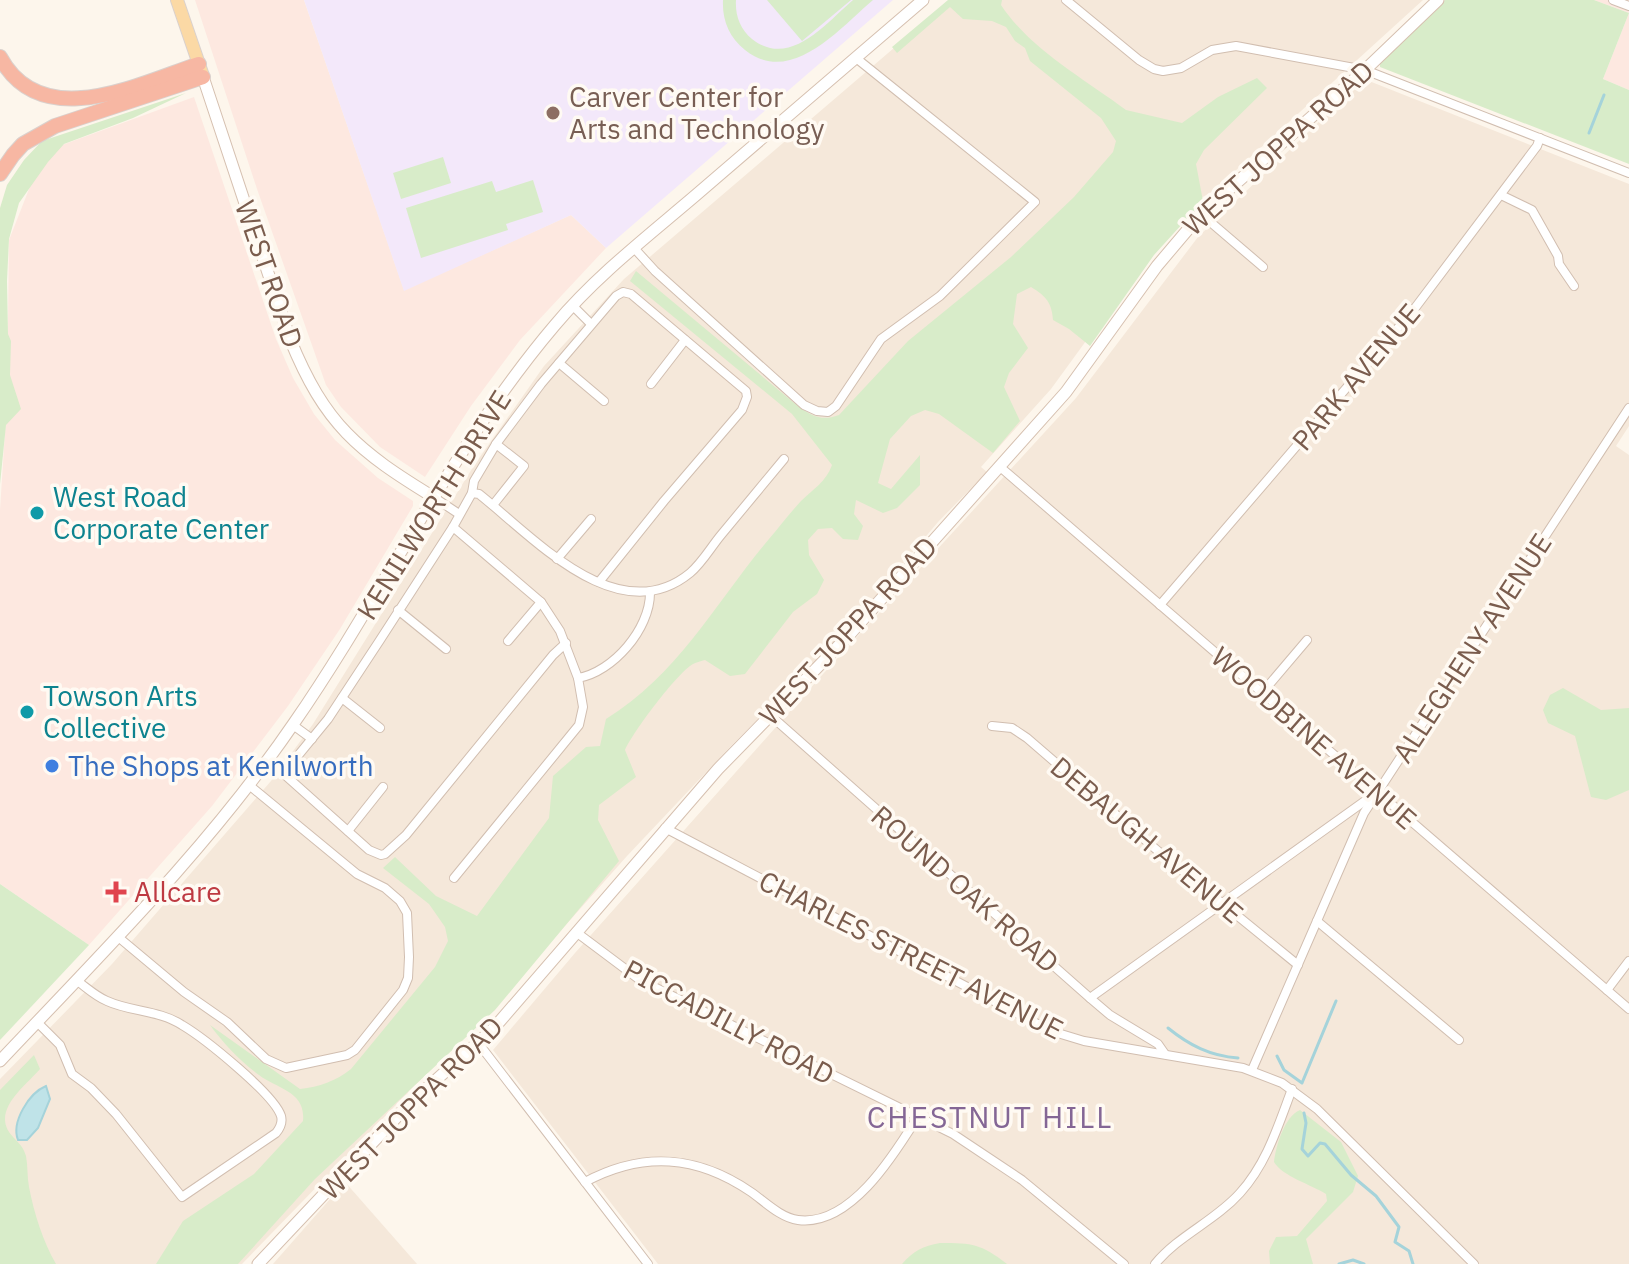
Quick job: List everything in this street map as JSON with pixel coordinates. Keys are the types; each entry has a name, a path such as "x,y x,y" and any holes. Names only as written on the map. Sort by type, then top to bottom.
{"highway":[{"path":"0,57 6,67 29,87 72,100 100,96 201,70"},
{"path":"0,174 23,144 55,126 201,70"}],"main road":[{"name":"WEST ROAD","path":"177,0 201,70"}],"street":[{"name":"KENILWORTH DRIVE","path":"0,1061 117,936 249,785 346,646 491,408 572,305 923,0"},
{"path":"1066,0 1154,69 1181,68 1212,50 1236,46 1365,70 1629,173"},
{"name":"WEST JOPPA ROAD","path":"258,1264 408,1105 479,1044 665,828 841,643 1080,374 1157,266 1201,214 1365,70 1438,0"},
{"path":"1613,0 1629,6"},
{"path":"634,248 655,271 804,405 828,412 836,406 881,339 940,296 1035,202 856,58"},
{"name":"WEST ROAD","path":"201,70 290,339 320,401 347,435 378,462 435,498"},
{"name":"PARK AVENUE","path":"1160,605 1415,308 1540,138"},
{"path":"1501,195 1532,210 1558,256 1559,264 1574,286"},
{"path":"1201,214 1263,267"},
{"path":"566,643 390,852 381,855 374,853 285,775 342,698 453,527 472,493 474,481 496,444 591,324 623,292 631,294 746,391 742,410 599,582"},
{"path":"572,305 591,324"},
{"path":"651,384 685,340"},
{"path":"559,363 604,401"},
{"name":"ALLEGHENY AVENUE","path":"1252,1070 1364,813 1629,408"},
{"path":"493,505 524,466 496,444"},
{"path":"472,493 479,494 577,573 599,582 650,593 672,586 693,571 784,459"},
{"name":"WOODBINE AVENUE","path":"999,466 1629,1009"},
{"path":"435,498 459,514"},
{"path":"557,559 591,519"},
{"path":"453,527 541,602 553,617 578,678 583,707 579,725 454,878"},
{"path":"578,678 602,669 619,654 647,615 650,593"},
{"path":"508,641 541,602"},
{"path":"398,610 446,649"},
{"path":"1262,693 1307,640"},
{"path":"342,698 380,728"},
{"name":"ROUND OAK ROAD","path":"770,715 1090,998 1110,1015 1158,1044 1165,1054"},
{"path":"293,725 312,739"},
{"name":"DEBAUGH AVENUE","path":"992,726 1012,728 1027,738 1298,965"},
{"path":"117,936 184,992 227,1022 266,1059 286,1068 347,1055 355,1050 403,990 408,978 407,913 390,892 357,874 249,785"},
{"path":"348,831 383,787"},
{"path":"1090,998 1354,811 1376,792"},
{"name":"CHARLES STREET AVENUE","path":"665,828 1051,1031 1084,1041 1252,1070 1292,1089 1317,1109 1474,1264"},
{"path":"1317,921 1459,1040"},
{"name":"PICCADILLY ROAD","path":"576,932 640,980 953,1134 1022,1180 1124,1264"},
{"path":"1607,990 1629,961"},
{"path":"37,1022 60,1045 72,1074 116,1114 182,1197 281,1127 280,1114 256,1085 220,1052 182,1024 161,1014 104,1000 76,980"},
{"path":"479,1044 648,1264"},
{"path":"1155,1264 1175,1242 1240,1194 1265,1158 1292,1089"},
{"path":"585,1182 620,1166 670,1160 694,1164 734,1180 785,1216 807,1220 831,1214 872,1182 887,1166 917,1118"}],"shaded area":[{"path":"195,0 304,0 404,290 571,215 606,248 520,340 471,406 425,477 380,447 341,407 326,385"},
{"name":"Carver Center for Arts and Technology","path":"304,0 893,0 606,248 571,215 404,291"},
{"path":"950,0 1423,0 1212,192 1197,200 1142,264 1051,389 981,467 987,472 938,522 853,623 729,748 627,856 516,981 242,1264 0,1264 0,1079 112,964 271,781 313,724 475,464 544,366 624,279"},
{"path":"1594,0 1629,0 1629,13"},
{"path":"1629,13 1629,90 1603,79"},
{"path":"1364,79 1629,184 1629,426 1616,446 1629,455 1629,1264 658,1264 493,1050 823,674 1076,398 1198,237"},
{"path":"194,97 276,339 293,378 314,414 335,440 378,478 413,501 413,506 340,629 288,706 212,806 89,945 0,884 0,510 7,400 9,240 31,184 44,162 62,145"},
{"path":"345,1182 417,1264 273,1264"}],"green space":[{"path":"723,0 736,0 739,21 752,39 766,47 780,49 807,39 853,0 873,0 814,49 780,62 762,60 739,45 728,28"},
{"path":"767,0 851,0 802,41"},
{"path":"948,0 1002,0 1001,5 1013,21 1042,50 1126,110 1182,123 1218,97 1257,78 1267,88 1204,150 1196,164 1203,201 1154,255 1090,346 1053,320 1050,304 1036,290 1031,287 1017,294 1013,324 1028,348 1009,373 1004,387 1020,421 993,453 939,414 925,410 911,416 890,439 878,483 891,489 920,455 920,485 897,508 883,513 856,500 854,514 863,526 858,540 843,539 832,528 818,529 808,540 809,555 824,580 817,594 793,612 745,674 730,676 705,660 693,664 667,690 625,750 636,777 599,805 598,820 619,861 495,1010 315,1179 238,1264 156,1264 183,1221 254,1174 303,1121 303,1111 295,1097 246,1064 210,1025 300,1089 327,1083 351,1069 435,967 448,941 445,927 429,904 383,868 395,857 436,896 477,916 549,818 553,776 586,747 600,746 606,719 632,701 676,659 769,539 801,501 823,481 832,465 792,414 630,281 636,271 799,407 818,417 833,417 839,415 908,341 1011,257 1074,197 1113,152 1116,141 1101,118 1030,61 1025,48 1015,41 1006,27 992,21 963,19 950,7 897,53 892,47"},
{"path":"1445,0 1594,0 1629,13 1603,79 1629,90 1629,164 1380,67 1380,63"},
{"path":"186,93 133,118 64,144 19,203 9,239 7,281 10,375 21,409 6,425 0,484 0,208 7,185 42,141"},
{"path":"443,157 451,183 401,199 393,173"},
{"path":"533,180 543,212 506,224 508,230 421,258 406,208 492,181 496,192"},
{"path":"1563,688 1601,710 1629,708 1629,790 1606,800 1591,797 1575,736 1548,723 1543,710 1550,695"},
{"path":"0,884 89,945 0,1040"},
{"path":"34,1055 40,1069 13,1098 5,1119 8,1130 26,1156 34,1207 43,1237 56,1264 0,1264 0,1090"},
{"path":"1300,1110 1341,1142 1358,1176 1353,1192 1306,1239 1313,1264 1270,1264 1269,1251 1276,1237 1297,1236 1327,1201 1326,1194 1290,1176 1274,1162 1285,1125"},
{"path":"940,1243 976,1246 1007,1264 902,1264 919,1250"}],"water":[{"path":"46,1086 50,1099 38,1128 27,1140 18,1140 17,1125 23,1109 33,1095"}],"waterway":[{"path":"1589,133 1604,95"},
{"path":"1277,1056 1284,1070 1302,1083 1336,1001"},
{"path":"1168,1028 1200,1049 1238,1058"},
{"path":"1304,1113 1306,1123 1302,1149 1308,1156 1320,1143 1325,1144 1351,1175 1376,1196 1399,1227 1395,1242 1409,1251 1413,1264"},
{"path":"1339,1264 1353,1260 1364,1264"}],"place":[{"name":"Carver Center for Arts and Technology","path":"553,113"},
{"name":"West Road Corporate Center","path":"37,513"},
{"name":"Towson Arts Collective","path":"27,712"},
{"name":"The Shops at Kenilworth","path":"52,766"},
{"name":"Allcare","path":"116,892"}],"district":[{"name":"CHESTNUT HILL","path":"990,1118"}]}
